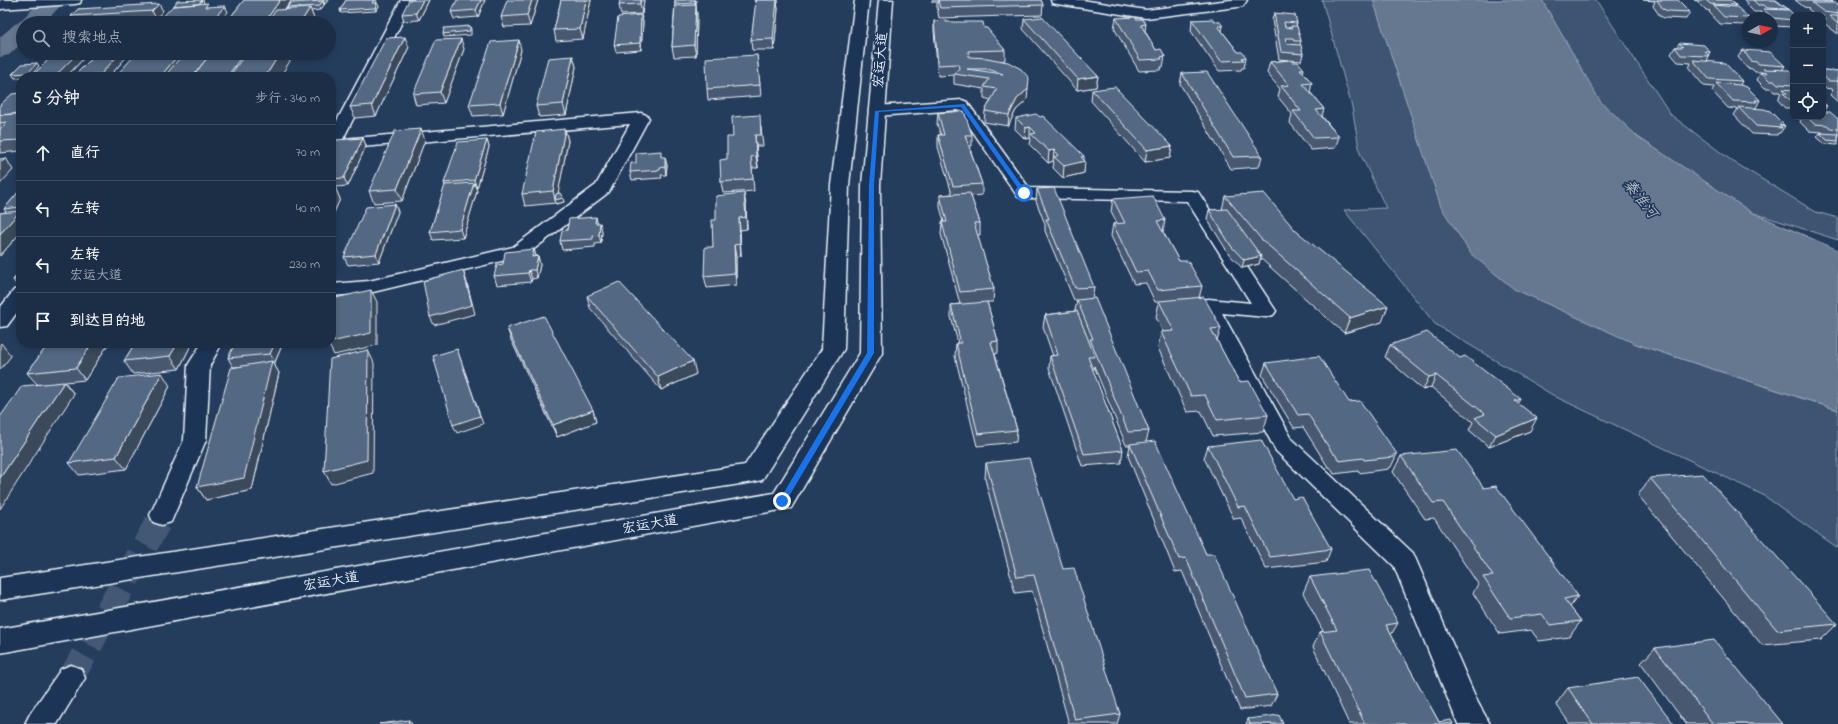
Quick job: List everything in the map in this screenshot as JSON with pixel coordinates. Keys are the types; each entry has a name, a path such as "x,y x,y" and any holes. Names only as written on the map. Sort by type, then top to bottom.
{"main road":[{"path":"0,5 6,0"},
{"name":"宏运大道","path":"0,590 753,474 833,349 840,185 862,0"},
{"name":"宏运大道","path":"0,641 782,501 871,353 871,185 886,0"}],"street":[{"path":"0,5 75,0"},
{"path":"336,137 407,0"},
{"path":"1057,0 1146,14 1238,3 1242,0"},
{"path":"877,111 962,105 1024,193 1192,196 1266,311 1208,305 1284,444 1404,560 1467,712 1475,724"},
{"path":"336,145 641,118 603,188 519,251 369,287 336,290"},
{"path":"6,317 16,302"},
{"path":"162,514 195,440 199,365 209,348"},
{"path":"40,724 71,678"}],"shaded area":[{"path":"1322,0 1596,0 1671,115 1732,161 1816,212 1838,218 1838,240 1751,212 1636,344 1838,410 1838,548 1763,495 1556,397 1435,324 1344,210 1386,208 1360,153 1352,107"}],"water":[{"name":"秦淮河","path":"1373,0 1542,0 1600,101 1638,137 1751,212 1838,250 1838,410 1636,344 1514,289 1471,254 1441,207"}],"building":[{"path":"202,0 199,4 174,6 177,1"},
{"path":"244,0 280,0 269,16 231,16"},
{"path":"346,0 374,0 372,3 377,3 375,8 340,10"},
{"path":"409,0 423,0 416,13 402,14"},
{"path":"457,0 481,0 476,10 451,12"},
{"path":"507,0 532,0 527,15 501,17"},
{"path":"561,0 586,0 580,29 554,30"},
{"path":"620,0 641,0 640,4 619,5"},
{"path":"675,0 695,0 695,3 675,4"},
{"path":"756,0 777,0 773,39 751,40"},
{"path":"938,0 1041,0 1043,5 940,8"},
{"path":"1657,0 1678,0 1690,12 1668,11 1663,9"},
{"path":"1706,0 1730,0 1736,5 1710,4"},
{"path":"1753,0 1775,0 1788,9 1767,8 1764,5 1758,5"},
{"path":"1830,0 1832,2 1808,1"},
{"path":"323,1 319,6 287,8 291,3"},
{"path":"208,3 205,7 225,6 216,16 164,16 173,6"},
{"path":"1812,3 1838,4 1838,14 1824,12"},
{"path":"159,4 152,11 71,16 78,9"},
{"path":"696,5 694,45 672,47 675,6"},
{"path":"1713,5 1737,7 1742,12 1742,18 1724,17"},
{"path":"310,8 305,16 272,16 276,10"},
{"path":"1763,9 1789,10 1791,12 1790,20 1778,18 1778,12 1766,12"},
{"path":"1274,13 1295,15 1297,23 1284,22 1285,27 1292,28 1291,26 1297,26 1301,41 1294,41 1293,38 1285,38 1287,44 1301,45 1303,54 1281,52"},
{"path":"641,15 640,43 614,45 618,17"},
{"path":"1829,16 1838,16 1838,24"},
{"path":"1042,17 1098,76 1078,79 1024,19"},
{"path":"1135,17 1136,19 1142,19 1146,24 1141,25 1156,50 1161,49 1165,56 1161,57 1162,59 1140,60 1116,18"},
{"path":"1213,19 1214,21 1219,21 1223,26 1218,26 1238,52 1242,52 1246,57 1242,58 1244,60 1221,61 1192,20"},
{"path":"946,20 946,22 983,22 984,28 987,28 1005,50 968,51 969,57 987,58 1008,62 1021,69 1029,78 1028,89 1017,99 1009,115 985,111 997,89 984,87 989,79 954,74 959,68 958,64 938,65 934,21","holes":["967,69 988,69 1003,74"]},
{"path":"470,26 470,31 443,34 444,28"},
{"path":"405,37 372,105 350,107 386,38"},
{"path":"461,39 440,92 413,94 436,40"},
{"path":"519,40 500,103 469,105 491,42"},
{"path":"1679,43 1704,45 1710,52 1705,51 1709,56 1681,55 1675,47 1683,47"},
{"path":"1743,50 1770,52 1785,66 1759,64 1751,61"},
{"path":"757,55 760,85 707,89 706,58"},
{"path":"573,56 563,104 536,106 548,58"},
{"path":"48,60 71,60 59,72 36,72"},
{"path":"90,60 114,60 103,72 78,72"},
{"path":"130,60 174,60 164,72 120,72"},
{"path":"178,60 206,60 196,72 168,72"},
{"path":"206,60 239,60 231,72 196,72"},
{"path":"241,60 276,60 268,72 233,72"},
{"path":"1290,60 1292,62 1298,62 1304,69 1300,69 1312,83 1303,84 1324,109 1316,110 1339,137 1314,138 1293,111 1301,111 1281,86 1289,85 1270,62"},
{"path":"1693,60 1725,63 1742,81 1709,79"},
{"path":"37,63 29,72 16,72 16,74 12,74 22,64"},
{"path":"1763,69 1789,70 1790,85 1778,84 1775,81 1770,81 1761,72 1767,73"},
{"path":"1826,70 1838,71 1838,82 1828,81 1826,79"},
{"path":"1207,72 1262,156 1233,157 1182,73"},
{"path":"1716,83 1747,87 1760,100 1755,100 1757,102 1733,101"},
{"path":"1115,87 1172,146 1147,150 1092,90"},
{"path":"1783,89 1790,90 1790,100 1783,93 1787,93"},
{"path":"12,94 16,94 16,114 0,115 0,105"},
{"path":"1738,107 1764,109 1770,111 1785,126 1779,125 1782,128 1756,126"},
{"path":"964,111 972,135 965,135 982,184 953,186 938,135 944,135 938,113"},
{"path":"1826,112 1830,112 1838,119 1838,129 1831,128 1827,125 1814,124 1810,120 1826,120"},
{"path":"16,113 16,140 0,141 0,129 7,122 0,123 0,115"},
{"path":"1036,114 1040,117 1043,116 1084,156 1081,157 1085,161 1064,166 1054,157 1059,155 1054,150 1049,151 1031,134 1036,133 1030,127 1026,128 1016,118"},
{"path":"760,115 761,135 755,135 756,156 751,157 753,179 721,182 720,160 727,159 727,137 733,137 732,117"},
{"path":"421,129 397,189 369,191 395,131"},
{"path":"565,129 553,191 522,194 536,132"},
{"path":"1820,133 1838,134 1838,141 1827,140"},
{"path":"363,138 344,178 336,179 336,140"},
{"path":"487,140 474,180 444,183 458,142"},
{"path":"661,151 661,157 665,157 665,167 660,168 660,170 630,172 631,163 636,163 636,153"},
{"path":"6,158 0,164 0,159"},
{"path":"474,183 460,229 430,232 445,185"},
{"path":"1054,188 1094,287 1075,288 1046,219 1049,219 1037,189"},
{"path":"560,193 563,198 555,200 556,194"},
{"path":"744,193 746,217 739,218 740,244 734,245 735,273 704,276 705,247 713,247 712,220 716,220 716,196"},
{"path":"970,193 980,223 974,223 994,289 960,292 942,222 947,222 940,195"},
{"path":"1264,193 1295,230 1388,306 1350,318 1261,239 1225,196"},
{"path":"16,195 16,208 4,209"},
{"path":"1153,196 1165,220 1157,221 1179,261 1188,261 1202,286 1158,290 1148,271 1136,272 1113,224 1125,223 1113,199"},
{"path":"395,204 376,254 344,257 366,207"},
{"path":"1227,209 1261,256 1244,260 1231,246 1209,210"},
{"path":"16,211 16,216 0,234 0,213"},
{"path":"596,217 595,223 600,223 599,235 593,236 593,239 560,241 562,231 567,230 569,219"},
{"path":"534,249 532,257 538,256 535,270 529,270 528,273 494,276 497,265 503,264 505,252"},
{"path":"463,270 472,305 430,317 423,281"},
{"path":"619,282 693,361 658,377 587,296"},
{"path":"371,290 371,333 336,341 336,298"},
{"path":"1204,297 1221,328 1211,329 1239,382 1249,381 1268,415 1217,420 1205,395 1191,396 1161,332 1174,331 1159,301"},
{"path":"1095,298 1149,431 1128,432 1090,339 1093,339 1077,300"},
{"path":"987,302 998,341 991,342 1017,430 978,434 956,343 961,343 951,305"},
{"path":"1077,311 1095,357 1088,357 1123,450 1084,454 1050,356 1058,355 1045,315"},
{"path":"544,316 593,410 553,425 507,328"},
{"path":"1427,332 1460,358 1465,356 1521,399 1515,401 1537,418 1496,435 1475,418 1485,414 1436,375 1429,377 1390,345"},
{"path":"45,348 89,348 76,368 27,373"},
{"path":"132,348 175,348 170,356 124,361"},
{"path":"233,348 273,348 270,354 228,358"},
{"path":"457,349 480,416 453,425 433,356"},
{"path":"368,350 367,460 324,471 330,359"},
{"path":"1319,356 1349,402 1360,401 1397,454 1393,455 1394,457 1364,460 1363,458 1339,461 1308,414 1298,415 1266,363"},
{"path":"272,361 244,478 197,487 231,368"},
{"path":"162,373 116,457 69,463 119,378"},
{"path":"64,382 0,478 0,417 22,386"},
{"path":"1261,440 1293,499 1302,497 1331,549 1270,557 1245,506 1238,507 1208,446"},
{"path":"1155,441 1206,554 1214,554 1277,694 1245,698 1186,558 1179,559 1130,444"},
{"path":"1457,450 1484,488 1496,486 1578,596 1564,599 1581,621 1550,625 1542,614 1510,618 1483,577 1493,576 1443,502 1433,503 1401,456"},
{"path":"1029,458 1063,569 1074,568 1120,714 1075,720 1034,575 1017,577 986,463"},
{"path":"1703,474 1837,624 1777,630 1650,478"},
{"path":"1369,570 1398,623 1386,625 1439,722 1451,720 1453,724 1365,724 1320,632 1337,630 1310,577"},
{"path":"1714,640 1783,724 1713,724 1655,648"},
{"path":"1638,677 1674,724 1593,724 1568,688"},
{"path":"1279,715 1283,724 1250,724 1248,719"},
{"path":"409,720 408,724 379,724"}],"waterway":[{"path":"38,16 55,0"},
{"path":"0,50 16,35"}],"tunnel":[{"path":"71,678 162,515"}],"route":[{"path":"782,501 871,353 871,185 877,111 962,105 1024,193"}]}
